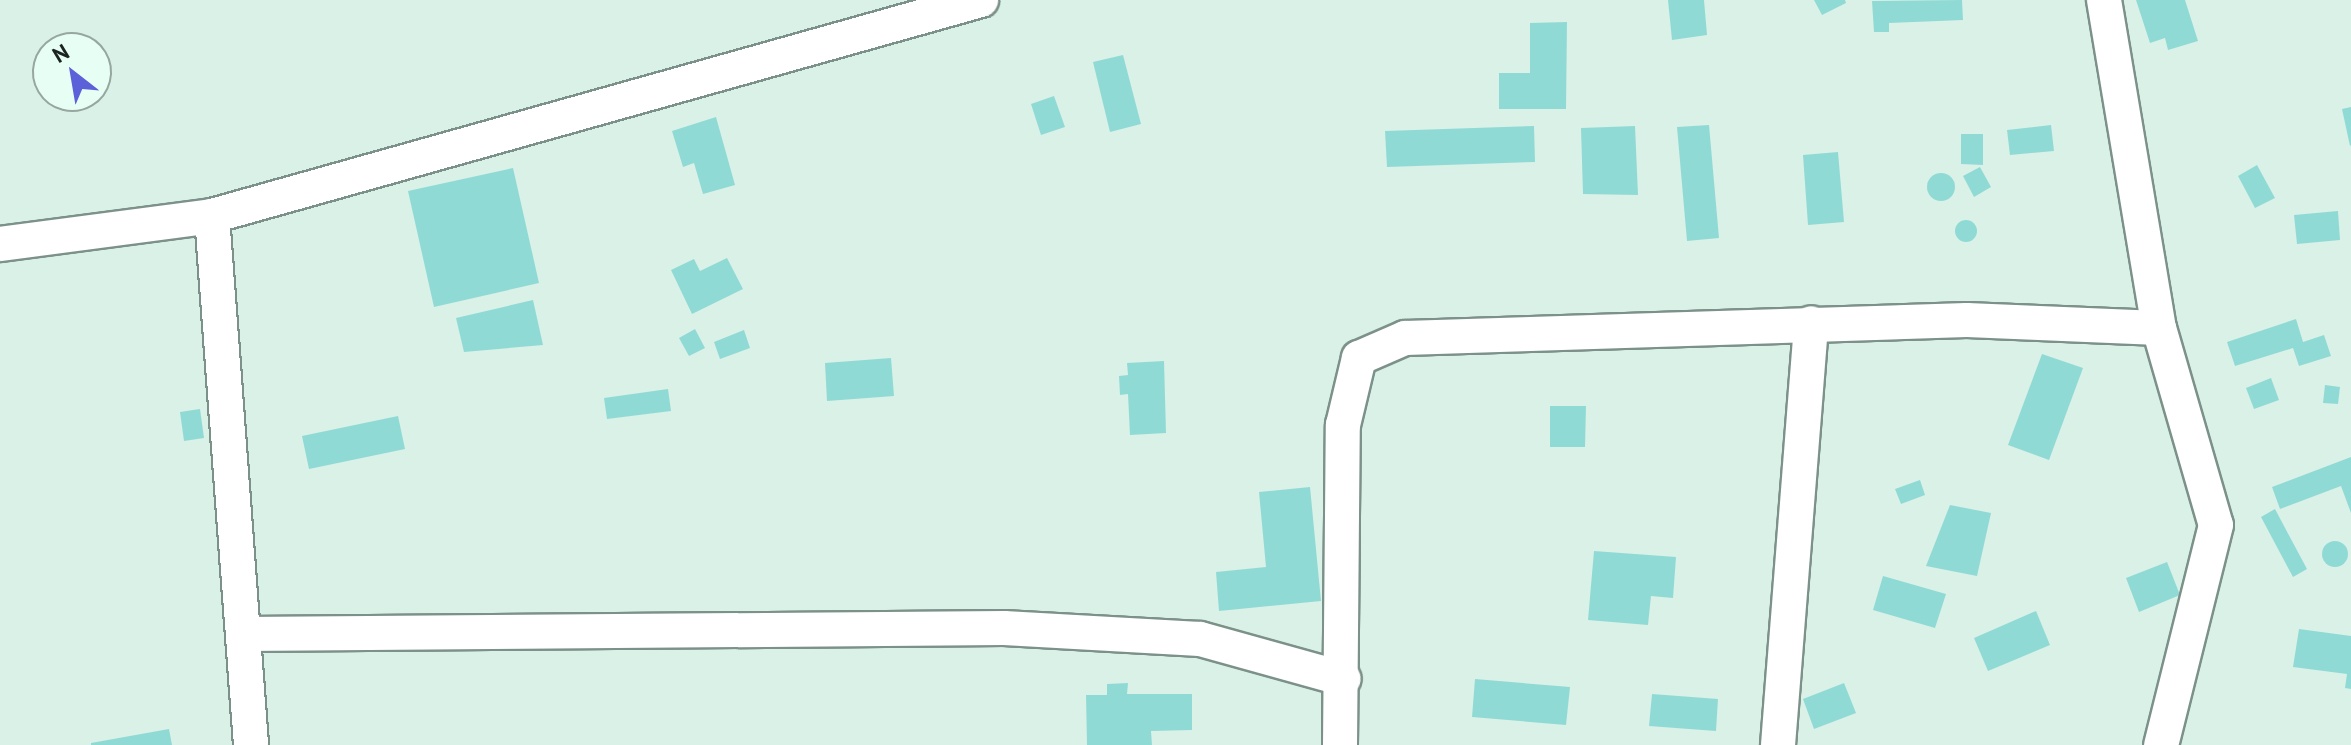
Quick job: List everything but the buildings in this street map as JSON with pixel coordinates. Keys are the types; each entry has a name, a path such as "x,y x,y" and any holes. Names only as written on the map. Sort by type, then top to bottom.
{"street":[{"path":"0,244 212,216 981,0"},
{"path":"2104,0 2159,328 2216,525 2161,745"},
{"path":"212,216 251,745"},
{"path":"1340,745 1344,679 1343,425 1359,358 1405,338 1967,320 2159,328"},
{"path":"1778,745 1811,323"},
{"path":"245,634 1004,628 1200,639 1344,679"}]}
